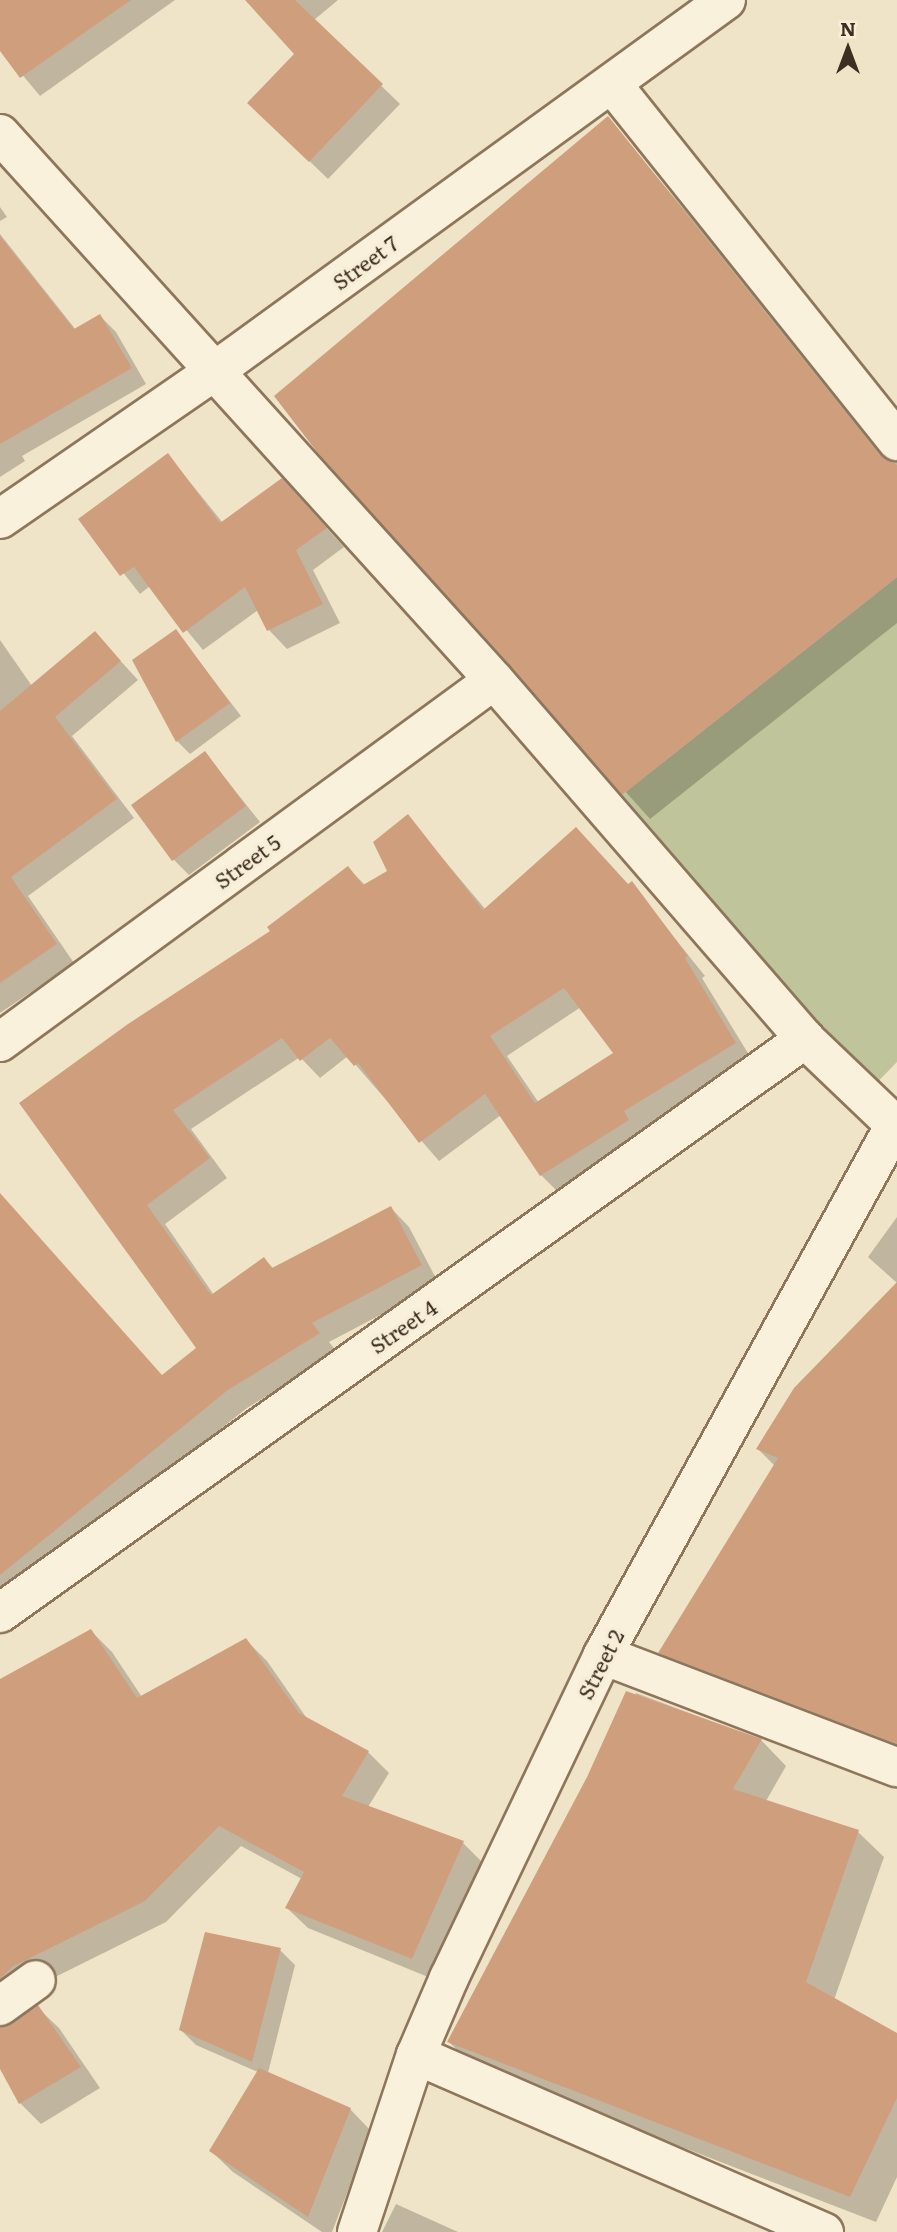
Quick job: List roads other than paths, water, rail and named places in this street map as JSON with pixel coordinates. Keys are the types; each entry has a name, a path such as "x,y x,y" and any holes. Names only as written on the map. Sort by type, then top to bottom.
{"street":[{"name":"Street 7","path":"0,519 212,373 726,0"},
{"path":"612,84 897,441"},
{"path":"0,134 212,373 494,680 805,1039 896,1125"},
{"name":"Street 5","path":"0,1042 494,680"},
{"name":"Street 4","path":"0,1613 805,1039"},
{"name":"Street 2","path":"357,2232 416,2055 603,1655 896,1125"},
{"path":"603,1655 897,1767"},
{"path":"0,2006 37,1980"},
{"path":"416,2055 824,2232"}]}
